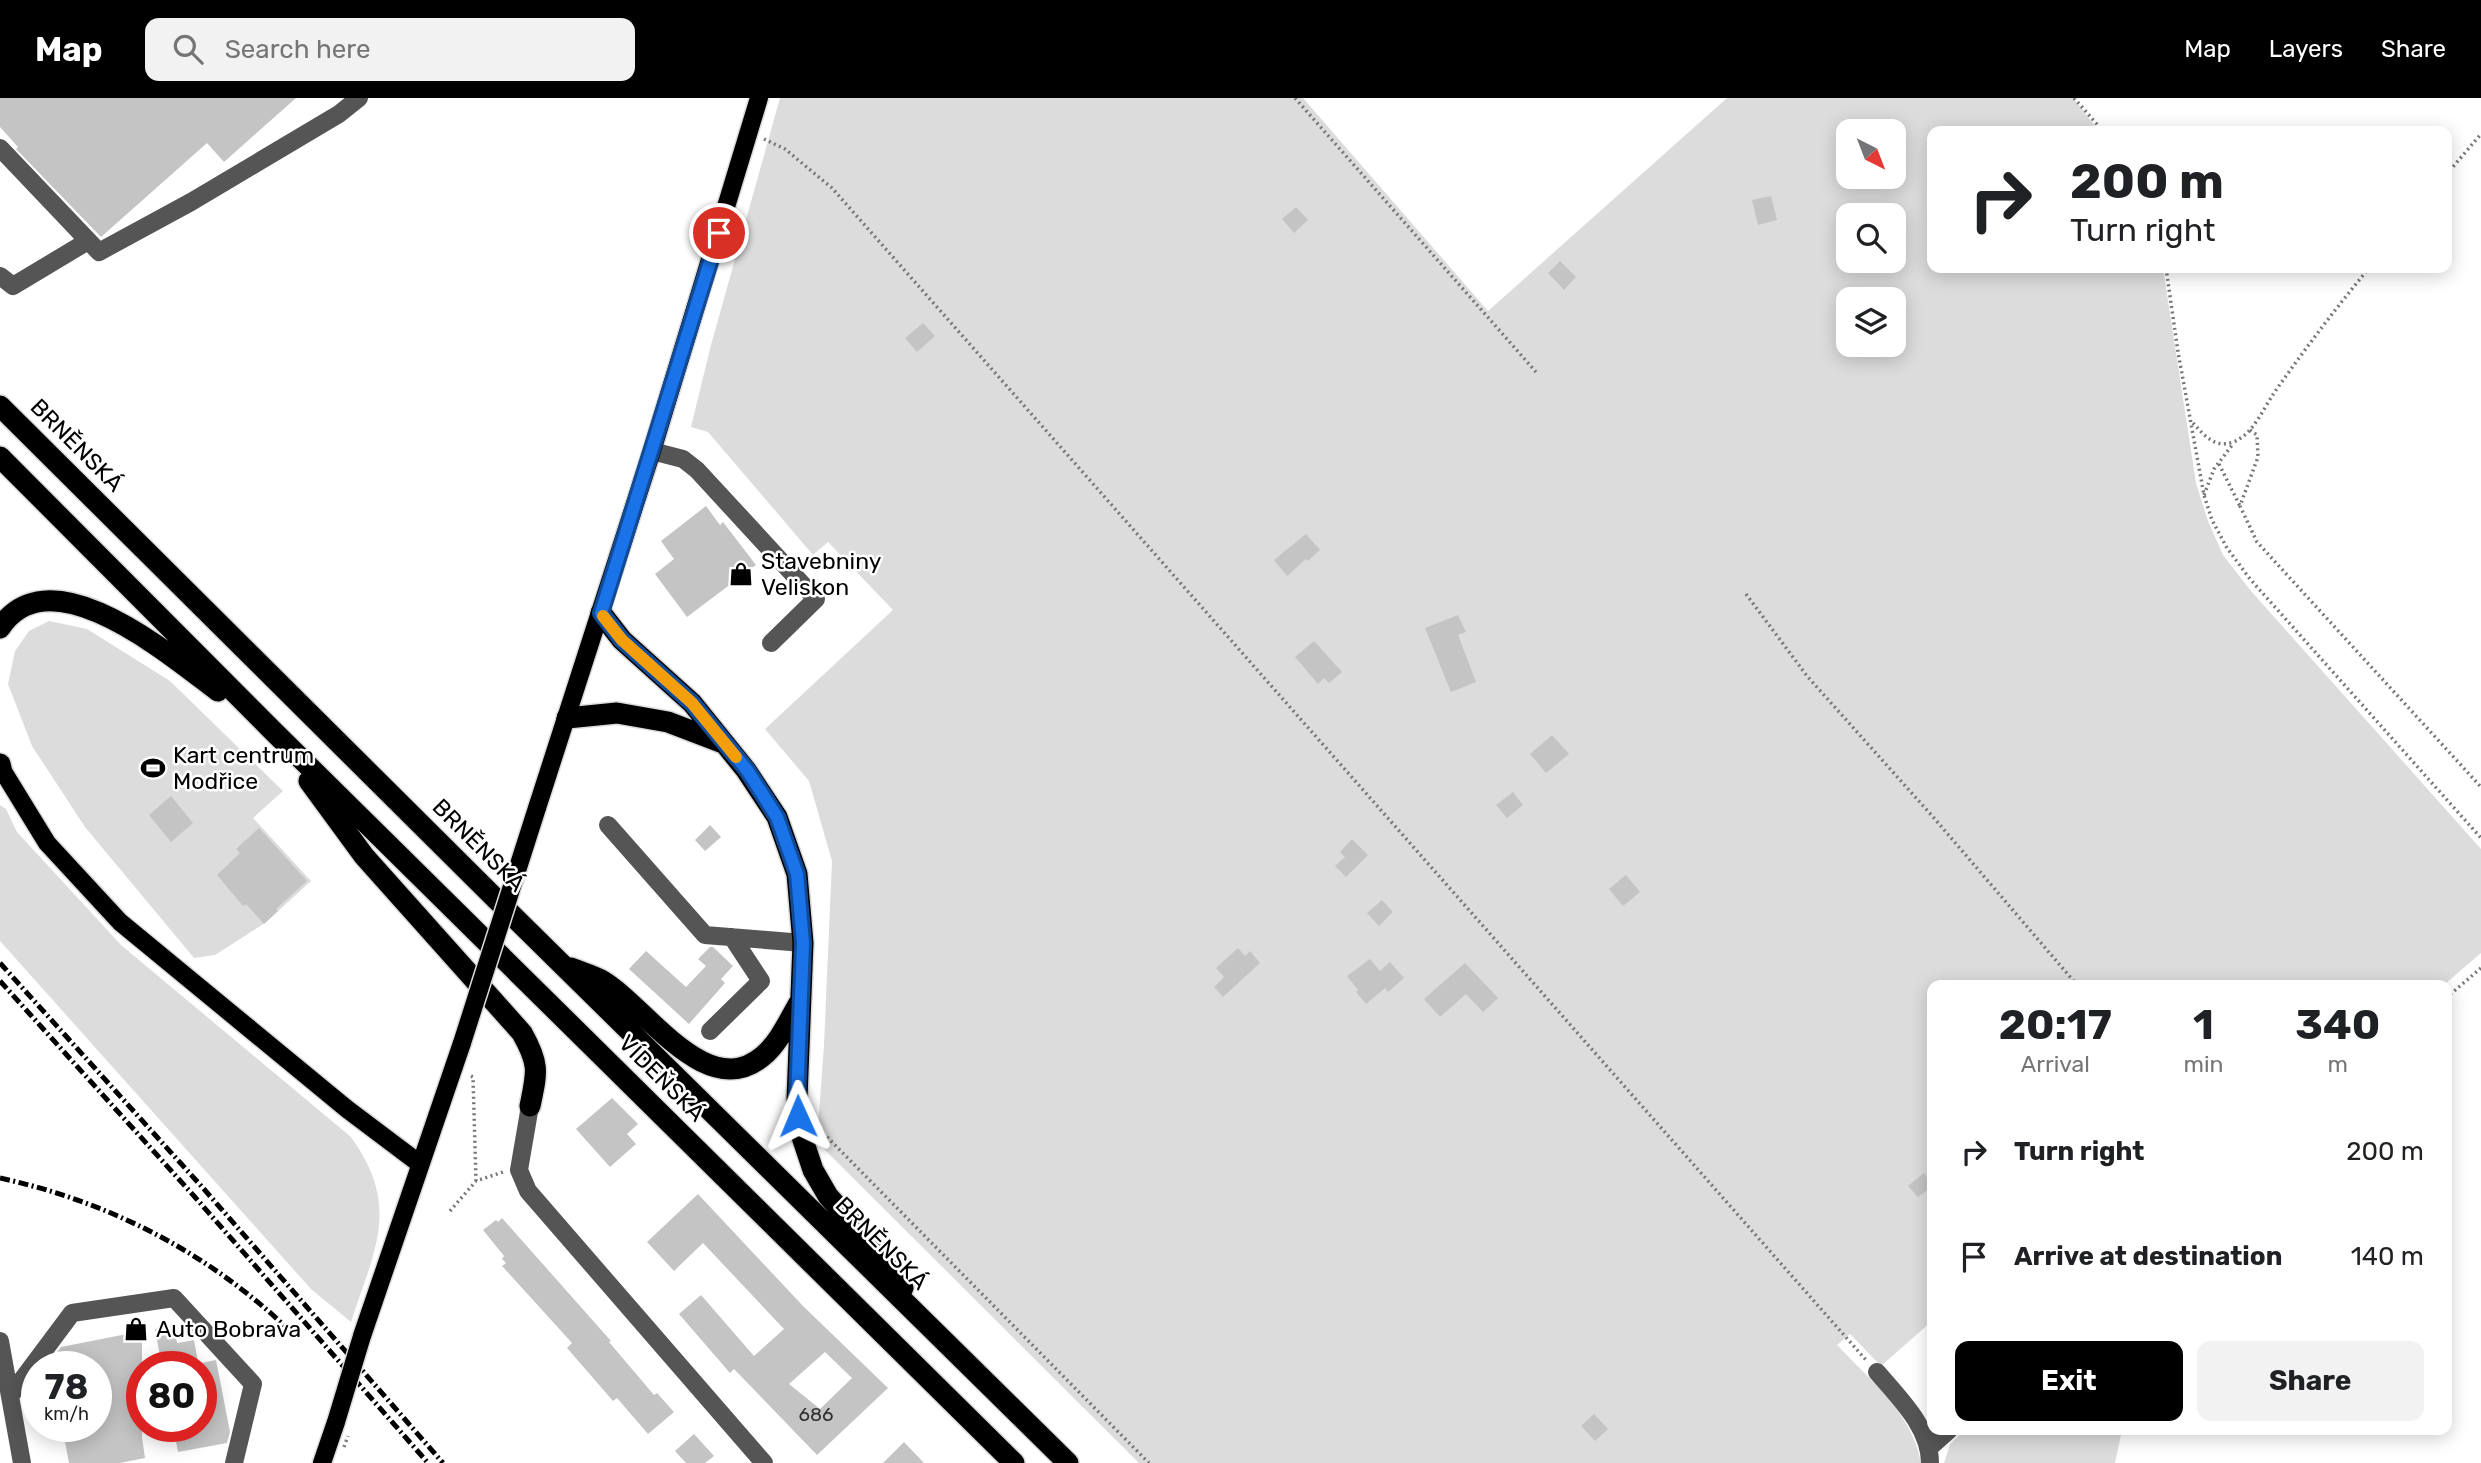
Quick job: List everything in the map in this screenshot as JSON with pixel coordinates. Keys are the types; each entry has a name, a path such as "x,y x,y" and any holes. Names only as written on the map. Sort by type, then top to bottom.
{"highway":[{"name":"BRNĚNSKÁ","path":"0,406 923,1320"},
{"path":"0,457 272,730 364,856 522,1033 532,1051 537,1070 530,1106"},
{"path":"0,628 28,604 58,600 86,607 145,637 272,730"},
{"path":"601,613 622,640 692,703 747,770 777,817 797,874 803,943 797,1099 801,1134 806,1152 828,1196 881,1255 923,1320 1068,1463"},
{"path":"566,718 617,713 668,722 725,744"},
{"name":"VÍDEŇSKÁ","path":"272,730 1014,1463"},
{"path":"562,964 602,980 695,1059 724,1068 747,1066 764,1056 800,1001"}],"main road":[{"path":"322,1463 601,613 759,98"},
{"path":"0,767 47,843 120,922 347,1109 420,1164"}],"street":[{"path":"0,148 99,252 191,202 339,114 359,98"},
{"path":"0,276 13,286 88,241"},
{"path":"652,451 683,459 697,470 816,599 771,643"},
{"path":"608,825 705,935 803,943"},
{"path":"710,1031 761,981 733,937"},
{"path":"530,1106 519,1170 528,1191 764,1463"},
{"path":"10,1396 72,1313 174,1298 253,1384 234,1463"},
{"path":"0,1341 3,1378 10,1396 22,1463"},
{"path":"1877,1372 1913,1415 1930,1455 1946,1435"}],"path":[{"path":"1295,98 1536,373"},
{"path":"2074,98 2099,126"},
{"path":"749,132 785,149 832,188 1877,1372"},
{"path":"2452,168 2481,134"},
{"path":"2167,273 2204,495 2212,520 2227,548 2250,579 2481,838"},
{"path":"2204,495 2219,463 2235,442 2250,430 2274,393 2365,273"},
{"path":"2192,421 2207,439 2221,444 2235,442"},
{"path":"2240,506 2258,457 2257,435 2250,430"},
{"path":"2219,463 2257,542 2481,787"},
{"path":"1746,594 1807,676 1934,818 2073,980"},
{"path":"2452,993 2481,968"},
{"path":"469,1075 473,1077 477,1181"},
{"path":"827,1137 1149,1463"},
{"path":"450,1211 477,1181 496,1173 519,1170"}],"shaded area":[{"path":"780,98 1303,98 1488,311 1727,98 2073,98 2095,126 1927,126 1927,273 2164,273 2196,483 2208,521 2223,555 2251,591 2481,849 2481,953 2450,980 1927,980 1927,1325 1881,1366 1850,1334 1837,1345 1900,1413 1916,1445 1921,1463 1139,1463 817,1142 832,861 809,781 765,729 893,610 828,542 813,555 708,432 691,427 711,345"},
{"name":"Kart centrum Modřice","path":"49,621 87,629 170,681 283,791 253,818 311,881 265,923 215,955 194,958 85,827 32,746 8,684 15,651 29,631"},
{"path":"0,805 6,809 17,832 121,945 351,1137 366,1162 375,1185 379,1228 375,1249 351,1322 311,1289 0,941"},
{"path":"1960,1435 2121,1435 2115,1463 1944,1463 1950,1444"}],"building":[{"path":"0,98 296,98 224,162 207,143 101,237 16,149 18,147 0,127"},
{"path":"1771,196 1777,220 1758,225 1752,200"},
{"path":"1296,207 1308,220 1294,233 1282,219"},
{"path":"1560,261 1576,277 1564,290 1548,273"},
{"path":"923,323 935,336 917,352 905,338"},
{"path":"706,506 720,525 723,522 756,565 687,617 655,574 674,559 661,541"},
{"path":"1306,534 1320,550 1287,576 1274,560"},
{"path":"1458,615 1466,632 1458,635 1476,682 1451,692 1425,628"},
{"path":"1314,641 1342,672 1329,683 1324,678 1318,684 1295,657"},
{"path":"1552,735 1569,754 1546,773 1530,754"},
{"path":"1513,792 1523,805 1507,818 1496,805"},
{"path":"171,796 193,823 171,842 149,815"},
{"path":"710,825 721,837 705,851 695,840"},
{"path":"259,828 307,881 276,909 278,911 264,924 246,904 243,906 217,875 240,853 236,849"},
{"path":"1352,839 1368,855 1346,877 1335,866 1345,857 1340,852"},
{"path":"1626,875 1640,892 1623,906 1609,889"},
{"path":"1382,900 1393,912 1379,926 1367,913"},
{"path":"710,947 733,966 721,979 725,983 689,1024 629,969 646,951 686,987 706,966 698,959"},
{"path":"1238,948 1245,956 1250,951 1260,963 1223,997 1214,987 1224,977 1216,968"},
{"path":"1370,959 1380,971 1390,962 1404,978 1388,992 1385,988 1366,1004 1347,976"},
{"path":"1465,963 1498,998 1483,1012 1466,994 1440,1017 1424,999"},
{"path":"612,1098 638,1124 627,1134 636,1144 610,1167 576,1129"},
{"path":"1924,1173 1927,1178 1927,1190 1918,1197 1908,1186"},
{"path":"698,1194 803,1306 888,1388 817,1455 734,1369 730,1373 679,1314 701,1295 754,1356 784,1329 703,1243 674,1271 647,1242","holes":["825,1352 852,1378 820,1409 789,1384"]},
{"path":"502,1218 611,1341 609,1342 654,1395 657,1393 674,1412 648,1434 617,1398 613,1401 567,1348 572,1343 502,1266 506,1263 502,1259 504,1256 483,1230"},
{"path":"174,1325 177,1343 194,1340 196,1351 159,1351 155,1329"},
{"path":"142,1331 142,1351 126,1351 126,1442 143,1442 145,1458 120,1463 69,1463 65,1442 112,1442 112,1351 58,1351 61,1347"},
{"path":"217,1365 230,1432 227,1443 178,1452 176,1442 217,1442"},
{"path":"1594,1414 1608,1429 1595,1441 1581,1426"},
{"path":"694,1434 714,1456 705,1463 686,1463 675,1451"},
{"path":"904,1442 924,1463 883,1463"}],"railway":[{"path":"0,963 203,1188 443,1463"},
{"path":"0,981 194,1196 428,1463"},
{"path":"0,1178 80,1201 156,1234 226,1278 290,1331"}],"slow traffic":[{"path":"603,616 622,640 692,703 736,757"}],"place":[{"name":"Stavebniny Veliskon","path":"741,574"},
{"name":"Kart centrum Modřice","path":"153,768"},
{"name":"Auto Bobrava","path":"136,1329"}],"route":[{"path":"719,233 601,613 622,640 692,703 747,770 777,817 797,874 803,943 798,1116"}]}
